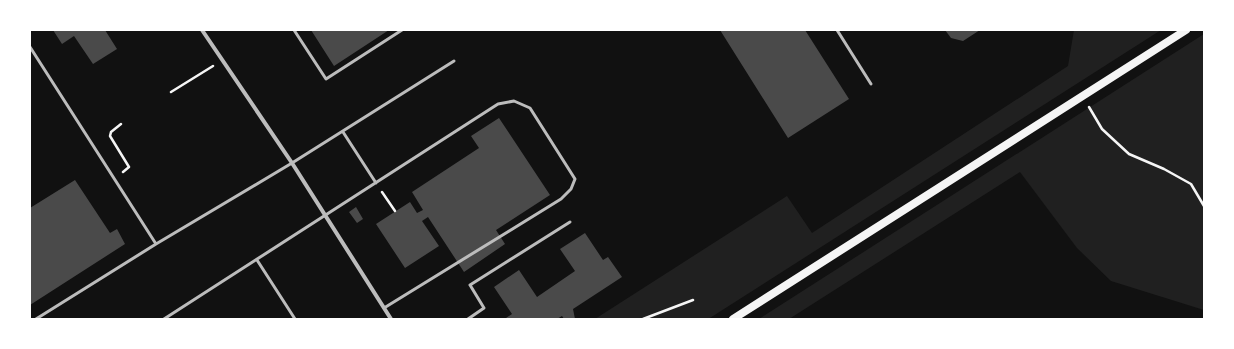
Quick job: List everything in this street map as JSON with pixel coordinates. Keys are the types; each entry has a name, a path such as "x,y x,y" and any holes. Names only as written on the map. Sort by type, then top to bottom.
{"main road":[{"path":"733,319 1186,30"}],"street":[{"path":"202,30 292,163 391,319"}],"lane":[{"path":"294,30 326,80 402,30"},
{"path":"837,30 871,84"},
{"path":"30,47 156,244"},
{"path":"36,319 156,244 343,132 454,61"},
{"path":"164,319 498,104 514,102 530,108 575,179 571,189 561,199 384,308"},
{"path":"343,132 376,183"},
{"path":"468,319 484,308 470,285 570,222"},
{"path":"257,260 295,319"}],"path":[{"path":"171,92 222,60"},
{"path":"1083,96 1102,129 1129,154 1164,169 1191,184 1204,206"},
{"path":"114,177 129,167 110,136 111,132 121,124"},
{"path":"376,183 395,211"},
{"path":"643,319 693,300"}],"shaded area":[{"path":"1074,30 1161,30 708,319 595,319 787,196 812,233 1068,66"},
{"path":"1204,34 1204,310 1111,281 1077,248 1020,172 789,319 759,319"}],"building":[{"path":"53,30 105,30 117,49 93,64 74,36 62,44"},
{"path":"311,30 389,30 334,66"},
{"path":"720,30 805,30 849,99 788,138"},
{"path":"945,30 980,30 963,41 951,38"},
{"path":"499,118 550,195 496,230 505,244 464,272 428,217 422,221 439,246 405,268 376,224 410,202 417,213 423,210 412,192 479,148 471,136"},
{"path":"75,180 110,233 117,229 125,244 30,305 30,208"},
{"path":"356,207 363,219 357,223 349,212"},
{"path":"585,233 603,260 608,257 622,277 573,309 575,319 564,319 562,316 557,319 507,319 506,318 512,314 494,287 519,270 537,297 575,271 560,249"}]}
